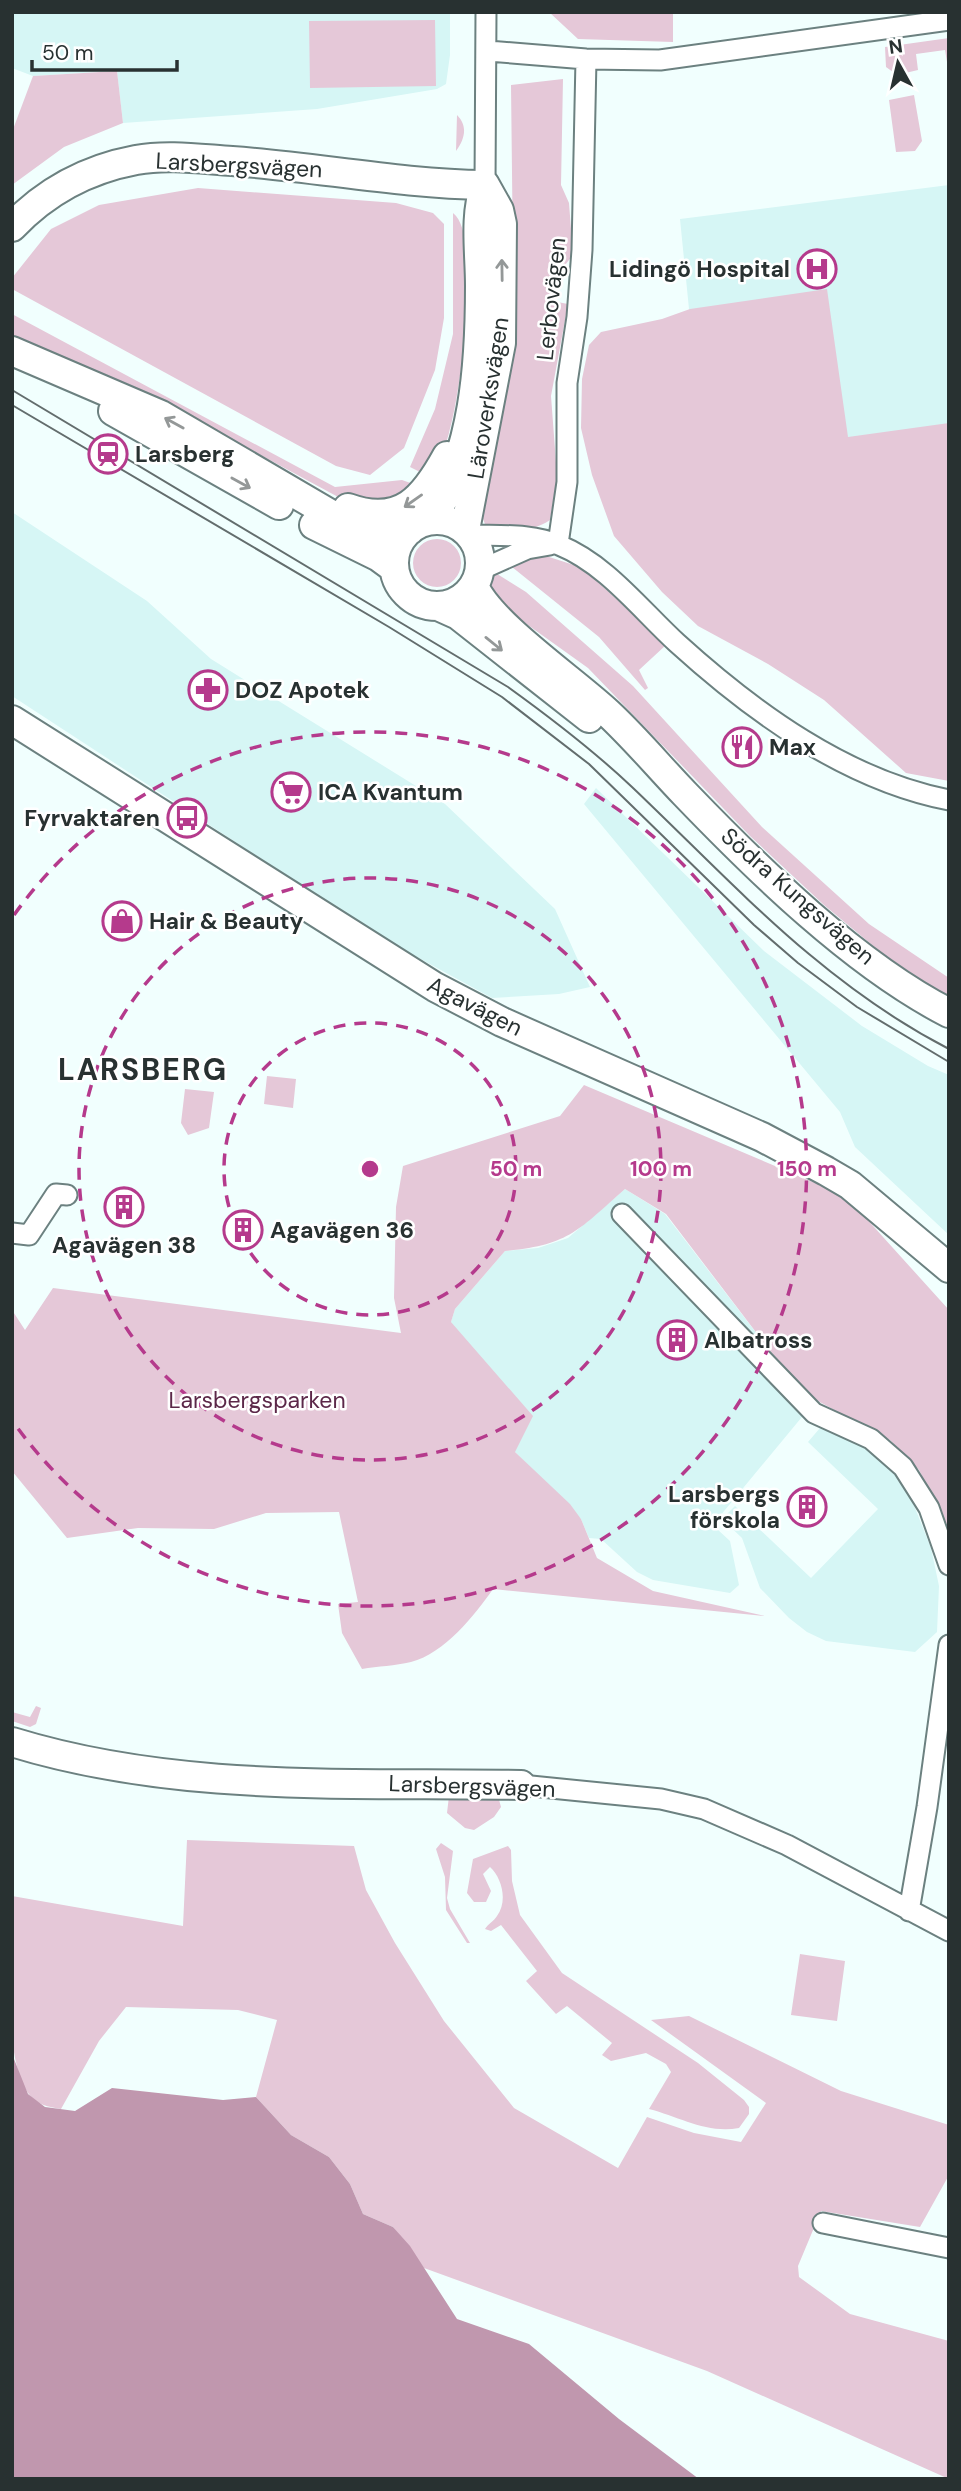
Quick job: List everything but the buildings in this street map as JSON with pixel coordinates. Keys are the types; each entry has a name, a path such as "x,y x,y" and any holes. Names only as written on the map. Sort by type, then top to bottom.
{"street":[{"name":"Läroverksvägen","path":"421,525 452,486 473,403 480,343 479,216 485,184 488,51 486,12"},
{"path":"488,51 586,59 660,60 949,20"},
{"name":"Lerbovägen","path":"558,544 567,482 566,383 578,317 583,250 586,59"},
{"name":"Larsbergsvägen","path":"12,227 38,202 61,187 85,175 137,160 202,159 295,166 451,184 485,184"},
{"name":"Läroverksvägen","path":"468,533 501,343 502,224 499,210 485,184"},
{"path":"12,351 160,415 344,522 368,531 396,533 421,525 451,522 468,533 528,537 558,544 589,559 710,673 755,707 865,773 915,794 949,800"},
{"path":"12,351 149,432 345,543 379,557 394,568 397,546 421,525"},
{"path":"238,459 350,508 373,515 395,512 417,500 431,485 473,403"},
{"name":"Södra Kungsvägen","path":"468,533 479,552 477,578 490,612 610,714 687,796 831,931 869,961 949,1013"},
{"path":"438,607 460,600 477,578 527,549 558,544"},
{"name":"Södra Kungsvägen","path":"394,568 398,583 410,597 458,615 687,796"},
{"name":"Agavägen","path":"12,720 435,987 502,1022 762,1137 838,1178 949,1268"},
{"path":"12,1233 29,1235 56,1194 67,1195"},
{"path":"622,1214 814,1413 871,1439 903,1467 929,1508 949,1564"},
{"path":"909,1911 949,1645"},
{"name":"Larsbergsvägen","path":"12,1742 133,1771 208,1780 521,1785 661,1799 704,1810 787,1845 949,1931"},
{"path":"823,2223 949,2248"}],"shaded area":[{"path":"12,12 450,12 450,55 446,84 437,89 317,109 123,123 117,71 33,76 12,68"},
{"name":"Lidingö Hospital","path":"949,185 949,436 840,452 690,319 680,219"},
{"path":"12,512 147,601 211,659 445,804 555,909 590,987 559,994 492,998 384,939 12,696"},
{"path":"596,788 764,951 862,1026 928,1066 949,1075 949,1235 855,1147 840,1112 584,804"},
{"path":"625,1189 665,1214 787,1373 816,1400 720,1516 717,1529 730,1541 739,1585 730,1593 653,1580 637,1572 601,1539 589,1538 581,1519 515,1452 451,1322 455,1309 505,1251 538,1248 568,1238"},
{"path":"820,1428 863,1446 889,1466 913,1503 931,1548 939,1586 937,1632 915,1652 826,1641 807,1632 760,1588 742,1538 722,1519 735,1506 811,1578 878,1509 808,1442"},
{"path":"12,2054 28,2094 45,2107 75,2111 112,2088 223,2100 256,2097 291,2135 329,2157 350,2184 363,2214 393,2227 410,2246 457,2319 529,2344 619,2419 699,2479 12,2479"}],"green space":[{"path":"549,12 673,12 673,42 578,39"},
{"path":"435,20 436,86 310,88 309,21"},
{"path":"949,38 949,74 945,50 916,54 918,70 897,75 886,67 885,47"},
{"path":"117,71 123,123 64,147 12,185 12,132 33,76"},
{"path":"563,79 561,185 569,203 573,255 565,265 554,271 552,301 568,304 551,396 557,476 550,520 528,529 486,527 481,513 513,260 511,85"},
{"path":"914,95 922,141 915,151 896,152 889,100"},
{"path":"457,115 463,124 464,133 456,151"},
{"path":"198,188 396,203 433,213 444,224 444,318 435,370 404,448 370,475 336,466 12,289 12,278 51,229 99,205"},
{"path":"453,213 462,227 467,252 468,283 463,353 449,433 428,476 410,467 435,409 453,334"},
{"path":"827,289 848,437 949,423 949,781 906,773 824,700 768,664 698,626 662,592 614,536 592,475 581,428 582,379 589,345 601,332 662,319 690,309"},
{"path":"12,314 335,487 402,480 419,486 382,506 340,498 135,387 12,335"},
{"path":"437,539 454,546 461,563 454,580 437,587 420,580 413,563 420,546"},
{"path":"543,555 583,568 666,645 639,670 648,688 645,690 599,637 507,563"},
{"path":"494,572 526,592 633,686 762,827 869,924 949,978 949,998 883,954 824,905 750,836 588,668 497,603 488,589 488,577"},
{"path":"267,1076 296,1079 293,1108 264,1104"},
{"name":"Larsbergsparken","path":"584,1085 846,1196 949,1310 949,1529 919,1470 890,1440 816,1400 787,1373 666,1214 625,1189 584,1225 559,1240 545,1245 505,1251 455,1309 451,1322 533,1416 515,1452 570,1504 581,1519 597,1558 653,1591 765,1616 493,1589 468,1622 435,1651 411,1662 362,1669 342,1633 338,1604 358,1602 339,1512 266,1513 214,1529 138,1528 67,1538 12,1471 12,1310 25,1330 53,1288 401,1333 394,1298 396,1207 403,1166 560,1116"},
{"path":"185,1089 214,1092 209,1128 188,1135 181,1123"},
{"path":"36,1706 41,1708 36,1724 30,1727 12,1721 12,1712 30,1717"},
{"path":"449,1796 498,1796 501,1807 494,1817 474,1830 465,1828 447,1813"},
{"path":"187,1840 354,1846 366,1890 395,1943 444,2021 514,2108 618,2168 647,2117 694,2133 741,2142 766,2103 651,2020 689,2016 841,2091 949,2125 949,2175 920,2227 821,2211 798,2266 799,2277 850,2314 949,2341 949,2479 707,2371 424,2268 393,2227 363,2214 350,2184 329,2157 291,2135 256,2097 277,2020 238,2010 126,2007 99,2041 61,2109 35,2100 28,2093 14,2053 10,1998 12,1896 183,1926"},
{"path":"441,1843 453,1851 447,1898 450,1909 470,1943 467,1943 446,1910 445,1877 436,1849"},
{"path":"508,1846 511,1850 512,1881 520,1915 562,1973 698,2063 744,2100 749,2107 749,2114 739,2128 705,2127 649,2109 671,2072 666,2064 646,2053 611,2061 602,2055 612,2043 567,2006 556,2014 526,1981 537,1971 501,1925 491,1931 485,1929 496,1918 503,1897 500,1883 490,1867 483,1874 491,1891 486,1902 474,1902 467,1893 473,1859"},
{"path":"800,1954 845,1961 837,2021 791,2015"}],"tram line":[{"path":"12,390 508,687 617,773 743,895 819,963 903,1023 949,1049"},
{"path":"12,405 389,627 502,697 589,764 754,925 798,963 857,1007 949,1062"}],"place":[{"name":"Lidingö Hospital","path":"817,269"},
{"name":"Larsberg","path":"108,454"},
{"name":"DOZ Apotek","path":"208,690"},
{"name":"Max","path":"742,747"},
{"name":"ICA Kvantum","path":"291,792"},
{"name":"Fyrvaktaren","path":"187,818"},
{"name":"Hair & Beauty","path":"122,921"},
{"name":"Agavägen 38","path":"124,1207"},
{"name":"Agavägen 36","path":"243,1230"},
{"name":"Albatross","path":"677,1340"},
{"name":"Larsbergs förskola","path":"807,1507"}],"district":[{"name":"LARSBERG","path":"143,1069"}]}
